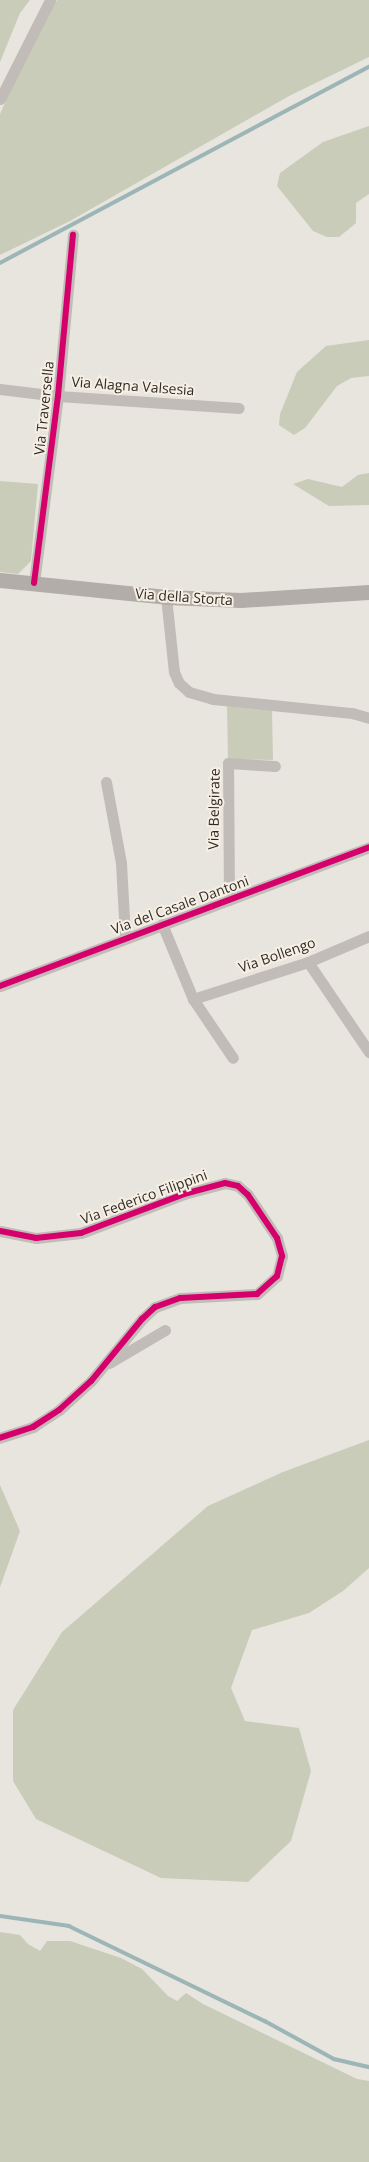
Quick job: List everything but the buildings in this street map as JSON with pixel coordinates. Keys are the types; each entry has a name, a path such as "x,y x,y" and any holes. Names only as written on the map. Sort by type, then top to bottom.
{"main road":[{"name":"Via della Storta","path":"0,580 166,597 264,600 369,592"}],"street":[{"path":"0,99 50,0"},
{"name":"Via Traversella","path":"34,583 58,396 73,234"},
{"name":"Via Alagna Valsesia","path":"0,390 58,396 239,408"},
{"path":"166,597 174,672 179,683 189,692 214,699 352,713 369,718"},
{"name":"Via Belgirate","path":"229,900 228,763 275,766"},
{"path":"106,782 121,863 125,938"},
{"name":"Via del Casale Dantoni","path":"0,986 369,847"},
{"path":"162,924 193,999 233,1058"},
{"name":"Via Bollengo","path":"193,999 308,962 369,936"},
{"path":"308,962 369,1052"},
{"name":"Via Federico Filippini","path":"0,1231 36,1238 81,1233 219,1183 235,1185 248,1195 280,1244 282,1260 273,1282 252,1295 180,1298 160,1304 142,1319 103,1367 59,1410 33,1427 0,1438"},
{"path":"103,1367 165,1330"}],"green space":[{"path":"0,0 30,0 20,13 0,62"},
{"path":"57,0 369,0 369,57 289,96 70,221 0,255 0,114 29,49"},
{"path":"369,126 369,194 356,203 356,223 339,237 327,237 313,231 277,186 280,173 323,142"},
{"path":"369,340 369,376 351,378 337,386 305,428 294,435 279,425 280,414 297,372 326,346"},
{"path":"369,473 369,505 329,506 293,484 308,479 342,487 358,475"},
{"path":"0,481 38,484 31,561 18,574 0,572"},
{"path":"227,706 272,711 273,760 228,759"},
{"path":"369,1440 369,1568 343,1591 309,1613 252,1630 231,1688 245,1721 299,1728 311,1771 291,1841 248,1882 161,1878 36,1819 13,1781 13,1710 62,1632 208,1506 283,1472"},
{"path":"0,1485 20,1531 0,1587"},
{"path":"0,1932 20,1935 28,1944 40,1951 47,1941 70,1941 121,1958 142,1969 168,1996 177,2001 186,1993 203,2004 357,2079 369,2081 369,2162 0,2162"}],"waterway":[{"path":"0,263 369,67"},
{"path":"0,1916 69,1926 265,2021 334,2059 369,2067"}],"cycle path":[{"path":"34,583 58,396 73,235"},
{"path":"0,986 369,847"},
{"path":"0,1231 36,1238 81,1233 184,1194 225,1183 238,1186 248,1195 277,1238 282,1256 277,1276 257,1294 180,1298 155,1307 142,1319 91,1381 59,1410 33,1427 0,1438"}]}
